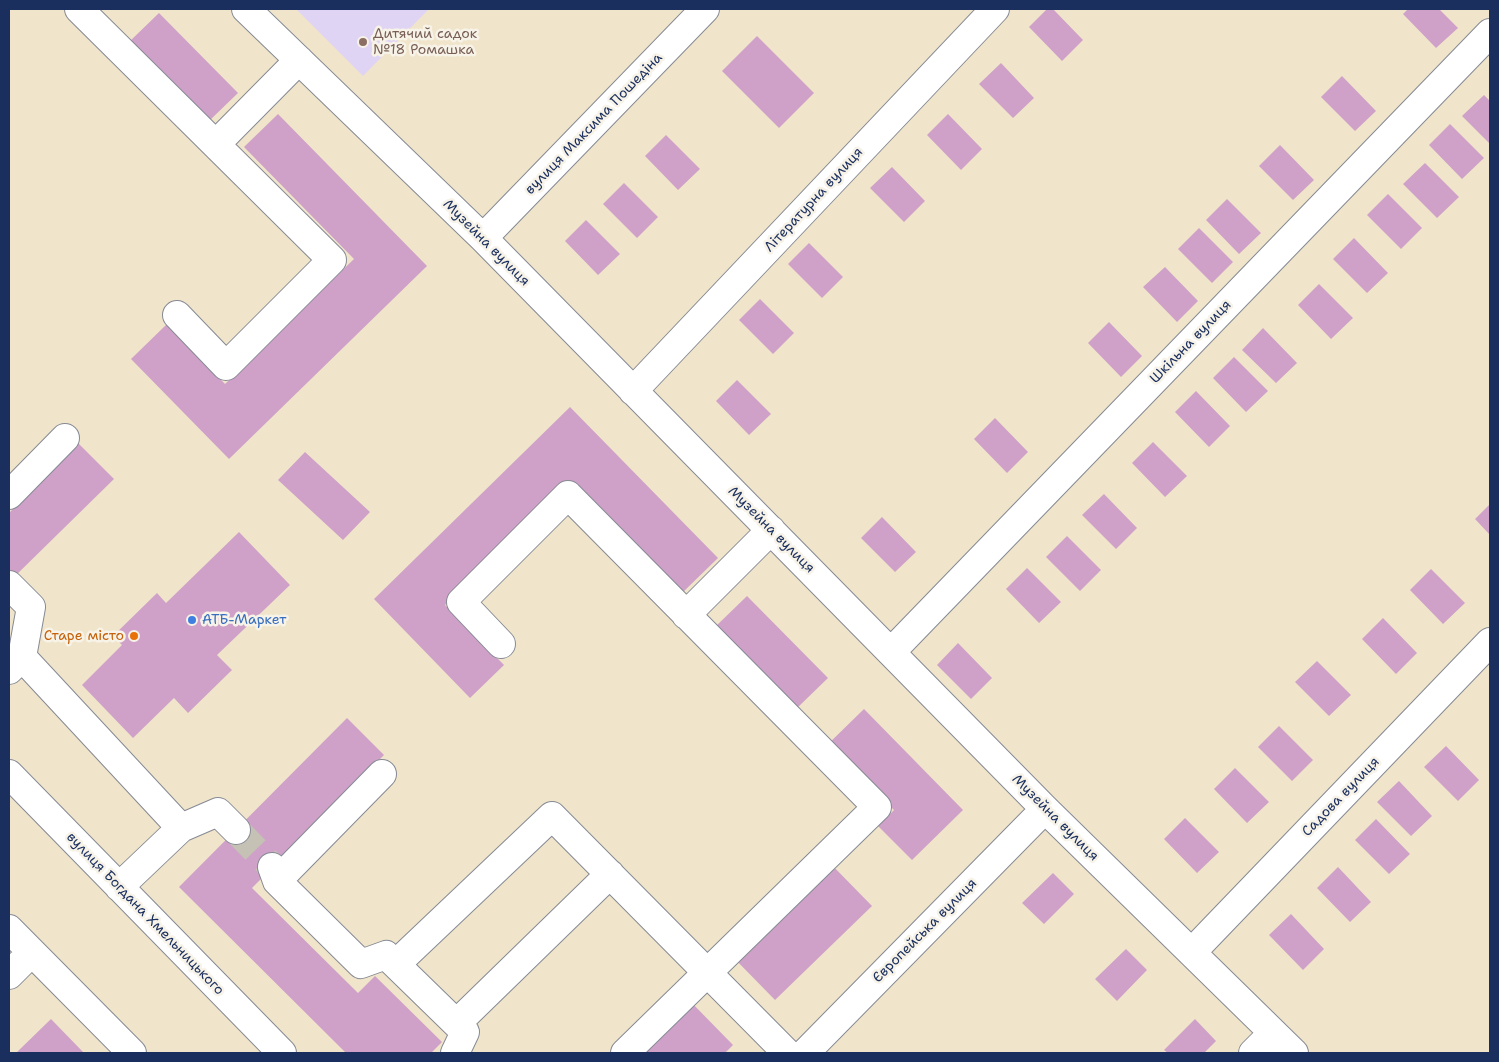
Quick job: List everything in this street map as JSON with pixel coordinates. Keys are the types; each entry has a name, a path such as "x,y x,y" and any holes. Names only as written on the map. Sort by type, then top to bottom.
{"street":[{"path":"80,9 332,260 226,366 177,315"},
{"name":"Музейна вулиця","path":"246,9 483,238 1045,809 1294,1053"},
{"name":"вулиця Максима Пошедіна","path":"483,238 705,9"},
{"name":"Літературна вулиця","path":"633,391 995,9"},
{"name":"Шкільна вулиця","path":"891,652 1490,33"},
{"path":"216,144 299,60"},
{"path":"9,495 65,438"},
{"path":"501,644 461,602 568,495 877,807 625,1053"},
{"path":"686,615 770,530"},
{"path":"9,585 31,607 15,663 182,828"},
{"name":"Садова вулиця","path":"1192,952 1490,642"},
{"name":"вулиця Богдана Хмельницького","path":"9,774 282,1053"},
{"path":"382,774 275,874 361,964 386,956 466,1032 456,1053"},
{"name":"Європейська вулиця","path":"805,1053 1045,809"},
{"path":"119,886 182,828 218,812 236,830"},
{"path":"396,964 552,816 787,1053"},
{"path":"457,1024 610,874"},
{"path":"9,930 132,1053"},
{"path":"9,975 31,952"},
{"path":"1253,1053 1273,1033"}],"shaded area":[{"name":"Дитячий садок №18 Ромашка","path":"296,9 429,9 363,76"}],"building":[{"path":"1047,9 1053,9 1083,40 1062,61 1029,27"},
{"path":"1408,9 1439,9 1458,28 1436,48 1403,14"},
{"path":"159,13 238,93 208,122 129,42"},
{"path":"757,36 814,93 779,128 722,71"},
{"path":"1001,63 1034,98 1013,118 979,84"},
{"path":"1342,76 1376,111 1355,131 1321,97"},
{"path":"1484,95 1490,101 1490,144 1462,116"},
{"path":"278,114 427,266 229,459 131,359 167,324 225,384 354,259 244,147"},
{"path":"948,114 982,149 961,170 927,135"},
{"path":"1450,124 1484,158 1462,179 1429,145"},
{"path":"666,135 700,169 678,190 645,156"},
{"path":"1280,145 1314,180 1293,200 1259,166"},
{"path":"1425,163 1459,197 1437,218 1403,184"},
{"path":"892,167 925,201 904,222 870,188"},
{"path":"624,183 658,217 637,238 603,204"},
{"path":"1388,194 1422,228 1401,249 1367,215"},
{"path":"1227,199 1261,233 1239,254 1206,220"},
{"path":"586,220 620,254 598,275 565,241"},
{"path":"1199,228 1233,262 1212,283 1178,249"},
{"path":"1354,238 1388,273 1367,293 1333,259"},
{"path":"809,243 843,277 822,298 788,264"},
{"path":"1165,267 1198,301 1177,322 1143,287"},
{"path":"1319,284 1353,318 1331,339 1298,305"},
{"path":"760,299 794,333 773,354 739,320"},
{"path":"1109,322 1142,356 1121,377 1088,343"},
{"path":"1263,328 1297,363 1276,383 1242,350"},
{"path":"1234,357 1268,391 1246,412 1213,378"},
{"path":"737,380 771,414 749,435 716,401"},
{"path":"1196,391 1230,426 1209,447 1175,412"},
{"path":"570,407 718,558 680,595 570,482 445,605 504,665 470,698 374,599"},
{"path":"995,418 1028,452 1007,473 974,439"},
{"path":"1153,442 1187,476 1165,497 1132,463"},
{"path":"78,443 114,479 9,582 9,513"},
{"path":"305,452 370,512 343,540 278,480"},
{"path":"1104,494 1137,528 1116,549 1082,515"},
{"path":"1490,504 1490,535 1475,519"},
{"path":"882,517 916,552 895,572 861,538"},
{"name":"АТБ-Маркет","path":"239,532 290,585 217,655 232,670 188,713 174,698 133,738 82,685 122,645 113,636 157,593 166,603"},
{"path":"1067,536 1101,570 1080,591 1046,557"},
{"path":"1027,568 1061,602 1039,623 1006,589"},
{"path":"1431,569 1465,603 1443,624 1410,590"},
{"path":"747,596 828,678 795,710 714,628"},
{"path":"1383,618 1417,653 1396,674 1362,639"},
{"path":"958,643 992,678 971,699 937,665"},
{"path":"1317,661 1351,695 1329,716 1295,682"},
{"path":"864,709 963,810 912,860 878,826 894,810 852,768 823,749"},
{"path":"347,718 384,755 252,888 358,993 375,976 442,1042 431,1053 346,1053 179,887"},
{"path":"1279,726 1313,760 1292,781 1258,747"},
{"path":"1446,746 1479,780 1458,801 1424,767"},
{"path":"1235,768 1269,802 1247,823 1214,789"},
{"path":"1399,781 1432,816 1411,836 1377,802"},
{"path":"1185,818 1219,852 1197,873 1164,839"},
{"path":"1376,819 1410,854 1389,874 1355,840"},
{"path":"827,860 872,906 775,1000 731,955"},
{"path":"1338,867 1371,902 1350,922 1317,888"},
{"path":"1053,873 1074,894 1044,924 1022,903"},
{"path":"1291,914 1324,949 1303,970 1269,935"},
{"path":"1126,949 1147,970 1117,1001 1095,979"},
{"path":"688,999 733,1045 725,1053 633,1053"},
{"path":"51,1019 84,1053 16,1053"},
{"path":"1195,1019 1216,1041 1204,1053 1168,1053 1164,1050"}],"tunnel":[{"path":"236,830 272,867"}],"place":[{"name":"Дитячий садок №18 Ромашка","path":"363,42"},
{"name":"АТБ-Маркет","path":"192,620"},
{"name":"Старе місто","path":"134,636"}]}
